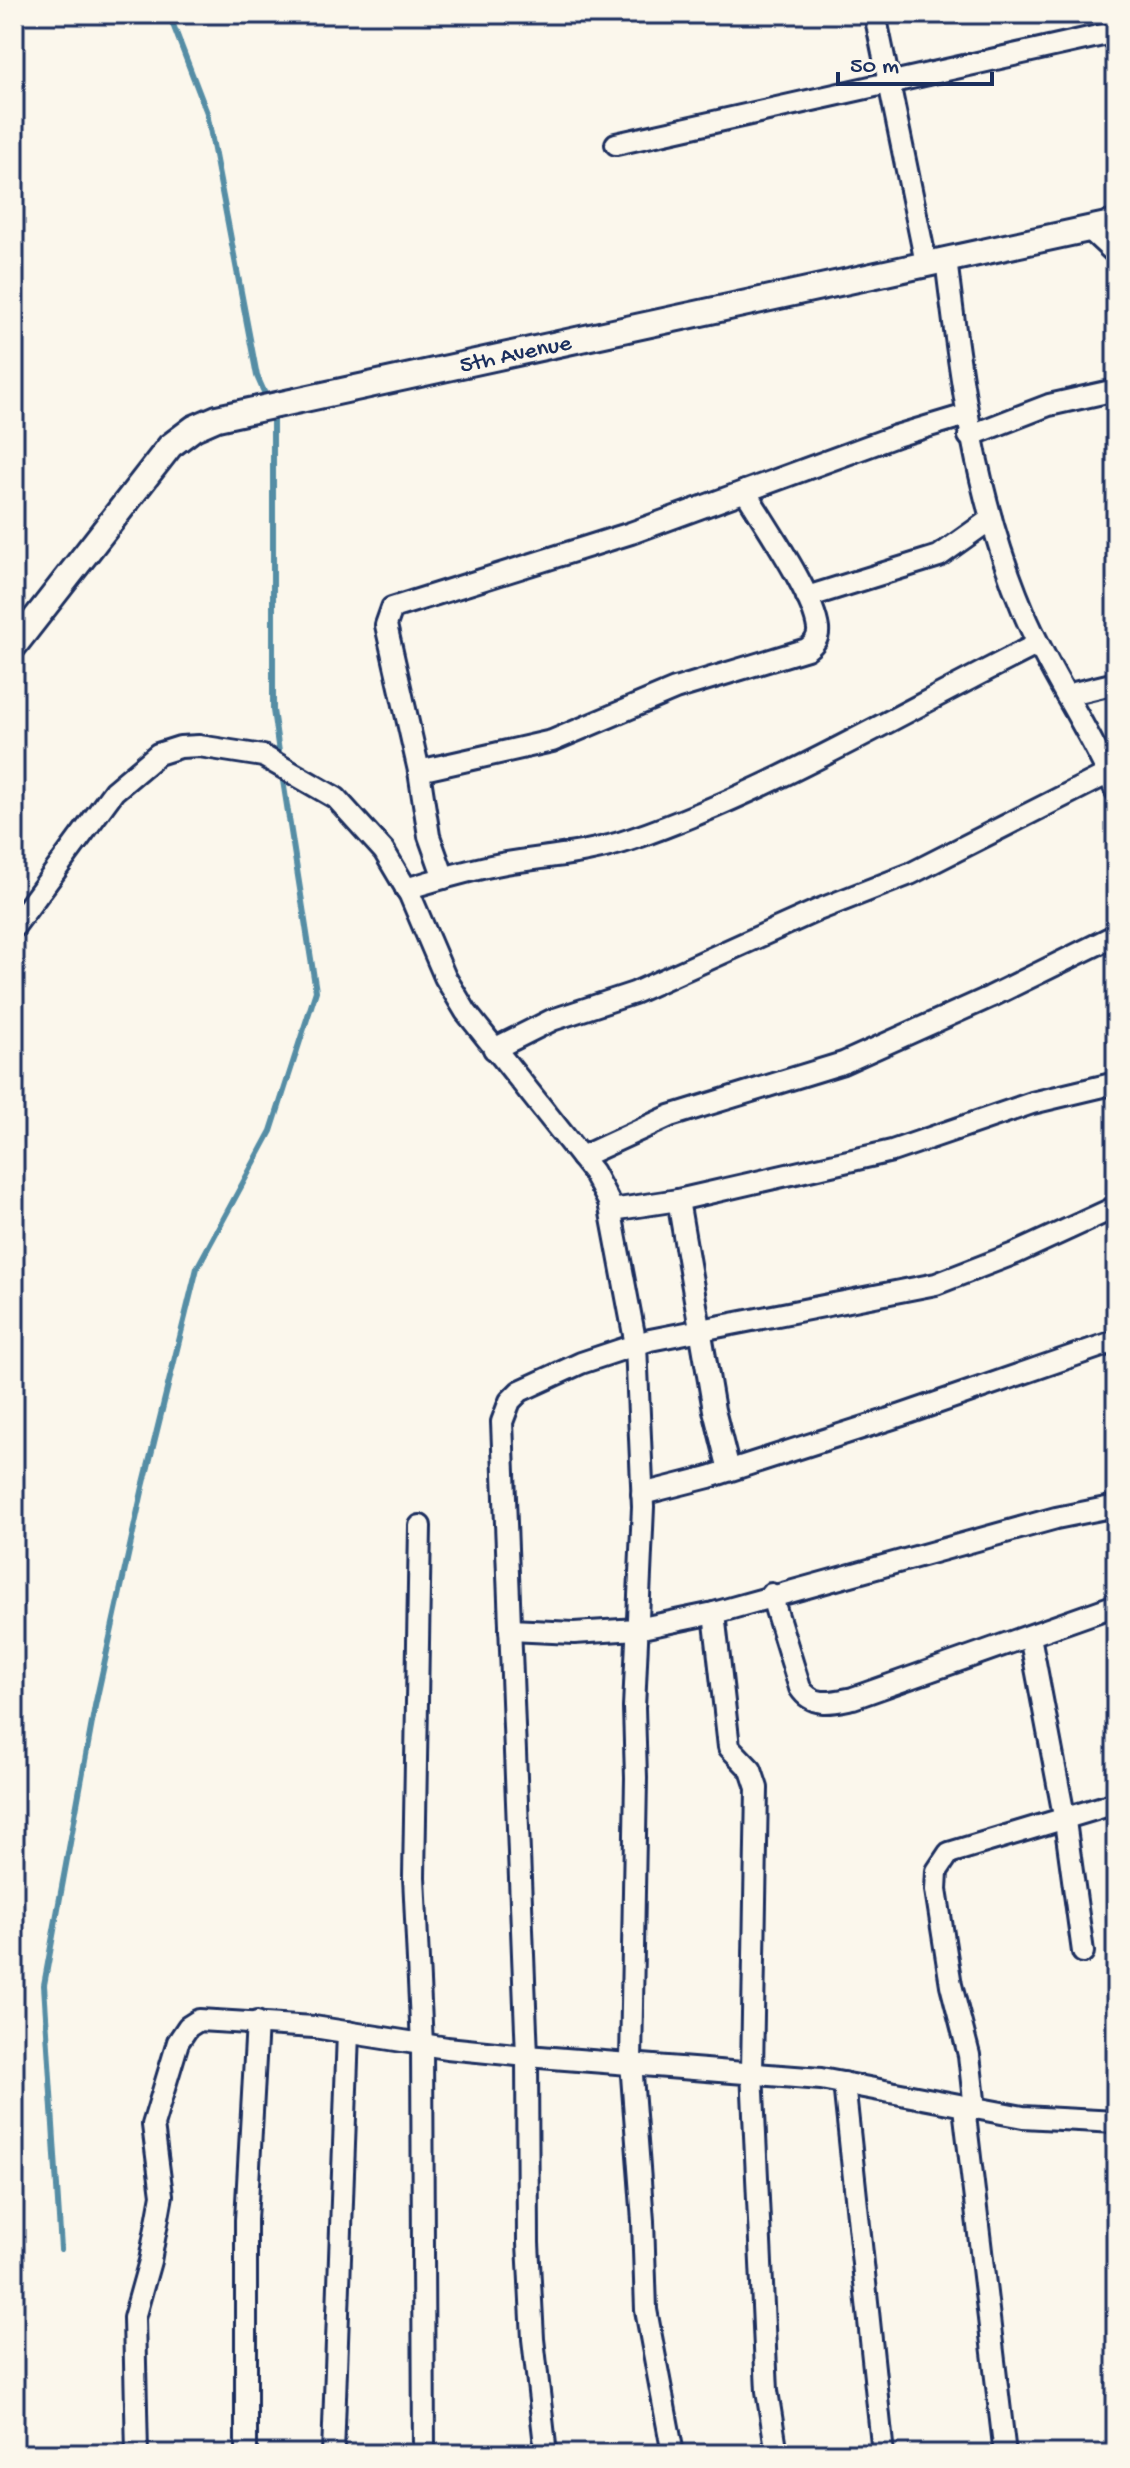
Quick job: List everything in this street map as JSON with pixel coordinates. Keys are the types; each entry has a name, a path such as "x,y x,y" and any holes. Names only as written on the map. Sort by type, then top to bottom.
{"street":[{"path":"494,1049 552,1020 634,993 818,910 910,874 1112,782 1038,644 991,519 968,426 936,261 875,14"},
{"path":"616,144 891,85 1116,32"},
{"name":"5th Avenue","path":"14,646 170,446 194,428 217,418 1116,223"},
{"path":"1088,228 1116,254"},
{"path":"444,878 429,836 419,771 386,625 392,608 631,533 745,491 968,426 1116,390"},
{"path":"419,771 552,741 675,689 807,649 814,643 818,629 807,597 745,491"},
{"path":"807,597 939,556 991,519"},
{"path":"406,889 509,863 601,849 727,803 1038,644"},
{"path":"1066,695 1116,683"},
{"path":"14,927 114,791 158,754 180,747 263,756 294,771 336,798 361,821 384,851 406,889 445,977 494,1049 581,1157 612,1210 636,1345 642,1494 631,2062 646,2310 673,2454"},
{"path":"581,1157 670,1116 843,1063 990,997 1116,935"},
{"path":"612,1210 678,1200 892,1151 1032,1103 1116,1083"},
{"path":"678,1200 714,1410 729,1470"},
{"path":"546,2454 533,2339 528,2243 527,2056 502,1422 505,1410 520,1391 581,1363 636,1345 700,1330 936,1284 1016,1253 1116,1207"},
{"path":"642,1494 729,1470 1116,1341"},
{"path":"510,1630 574,1633 637,1629 714,1613 771,1594 1056,1518 1116,1506"},
{"path":"420,1526 414,1877 422,2044 424,2454"},
{"path":"771,1594 800,1688 805,1696 822,1703 853,1698 1116,1605"},
{"path":"714,1613 729,1747 751,1770 757,1788 752,2071 767,2391 777,2454"},
{"path":"1030,1636 1065,1821 1083,1952"},
{"path":"1005,2454 970,2108 969,2055 942,1933 937,1871 949,1853 1065,1821 1116,1803"},
{"path":"137,2454 134,2318 161,2213 160,2177 153,2137 159,2099 178,2042 193,2022 214,2018 527,2056 752,2071 844,2083 1023,2117 1116,2122"},
{"path":"246,2454 246,2220 257,2022"},
{"path":"333,2454 348,2032"},
{"path":"844,2083 883,2454"}],"waterway":[{"path":"169,14 207,113 257,376 268,401"},
{"path":"273,411 273,710 280,759"},
{"path":"61,2249 44,1985 95,1706 143,1487 197,1268 271,1131 316,991 282,774"}]}
